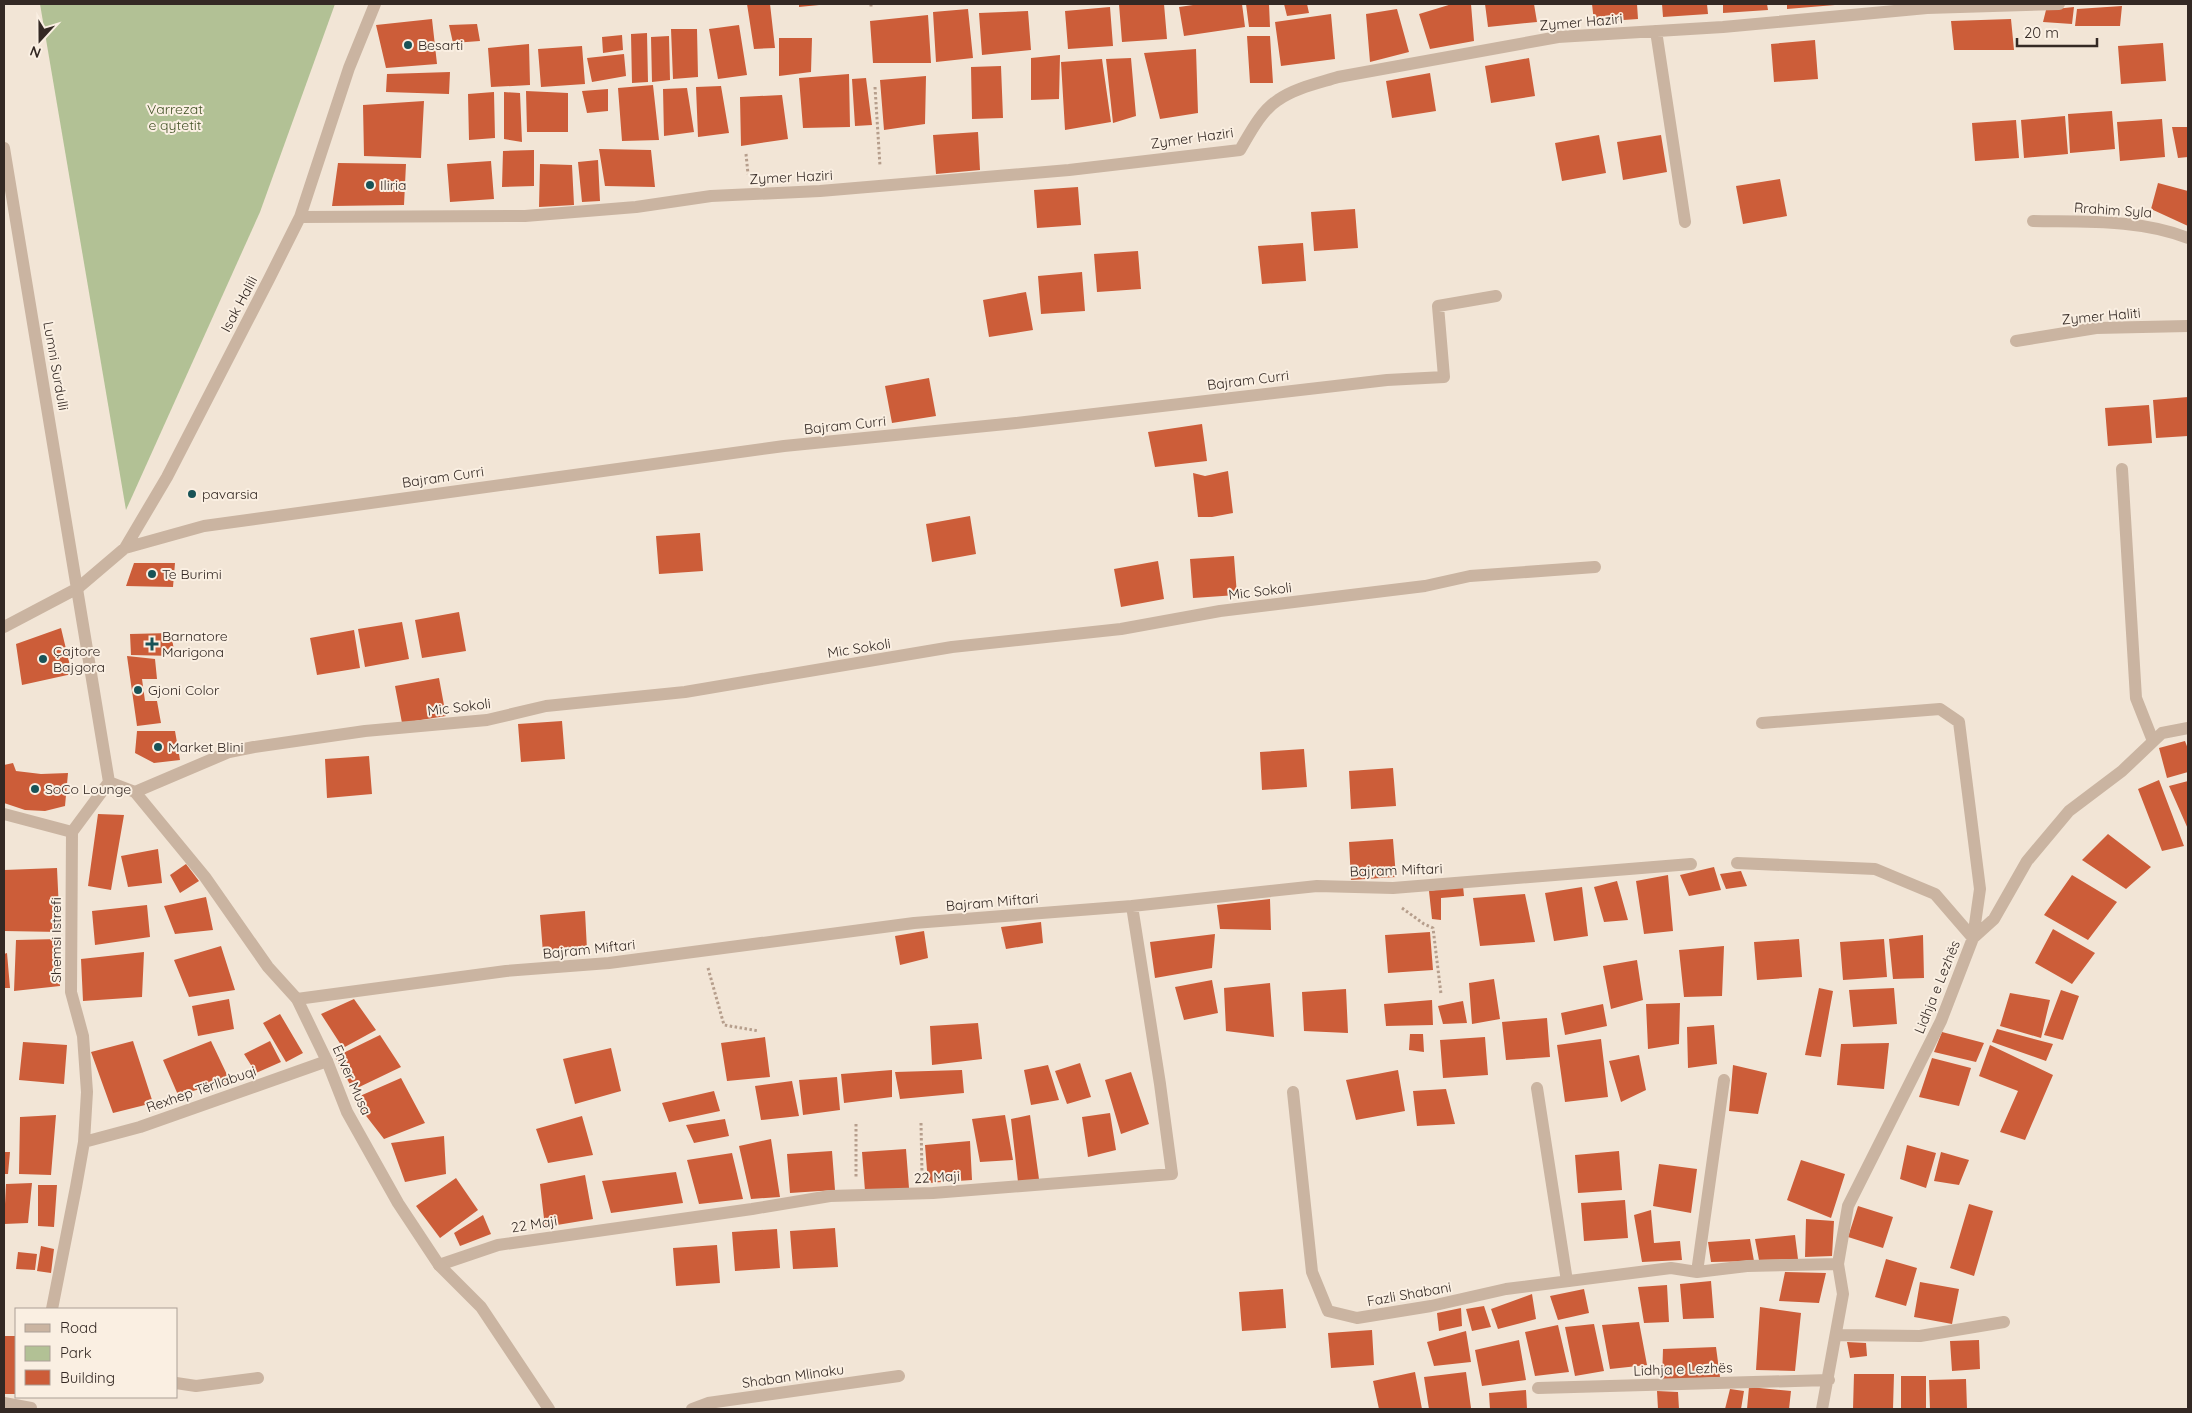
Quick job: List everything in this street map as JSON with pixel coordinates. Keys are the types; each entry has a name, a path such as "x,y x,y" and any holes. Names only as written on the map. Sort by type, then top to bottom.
{"street":[{"name":"Isak Halili","path":"4,627 78,588 125,548 196,422 300,217 349,68 375,4"},
{"name":"Zymer Haziri","path":"300,217 525,216 636,207 711,196 881,186 1070,170 1240,150 1259,120 1278,100 1312,85 1338,77 1558,38 1927,8 2059,4"},
{"path":"1656,31 1685,222"},
{"name":"Lumni Surdulli","path":"4,148 78,588"},
{"name":"Rrahim Syla","path":"2033,221 2135,225 2169,230 2188,238"},
{"name":"Bajram Curri","path":"125,548 204,526 697,457 1387,380 1444,377 1438,306 1496,296"},
{"name":"Zymer Haliti","path":"2016,340 2096,328 2188,326"},
{"path":"2122,469 2136,698 2152,741"},
{"name":"Mic Sokoli","path":"136,792 229,752 254,747 365,731 487,720 546,706 685,692 952,647 1121,629 1220,611 1425,586 1470,576 1595,567"},
{"path":"4,814 72,832 109,782 78,588"},
{"path":"1762,723 1940,709 1959,722 1980,889 1973,938"},
{"name":"Lidhja e Lezhës","path":"1822,1409 1829,1380 1843,1294 1838,1264 1848,1206 1941,1022 1973,938 1994,919 2027,861 2069,811 2122,771 2162,733 2188,728"},
{"path":"109,782 136,792"},
{"name":"Enver Musa","path":"136,792 205,877 268,968 297,999 327,1061 348,1112 398,1203 439,1265 481,1307 549,1409"},
{"name":"Shemsi Istrefi","path":"55,1307 84,1142 87,1092 83,1036 71,992 72,832"},
{"path":"1737,863 1875,869 1935,894 1973,938"},
{"name":"Bajram Miftari","path":"297,999 506,971 609,963 914,923 1132,906 1317,886 1394,888 1691,864"},
{"name":"22 Maji","path":"439,1265 506,1243 752,1209 830,1196 923,1193 1172,1174 1132,906"},
{"name":"Rexhep Tërllabuqi","path":"84,1142 140,1127 327,1061"},
{"path":"1697,1272 1724,1080"},
{"path":"1537,1088 1567,1281"},
{"name":"Fazli Shabani","path":"1293,1092 1312,1272 1328,1311 1357,1318 1430,1306 1506,1289 1671,1268 1697,1272 1747,1266 1838,1264"},
{"path":"1837,1335 1920,1336 2004,1322"},
{"name":"Shaban Mlinaku","path":"692,1409 708,1403 899,1376"},
{"path":"178,1383 196,1386 258,1378"},
{"name":"Lidhja e Lezhës","path":"1538,1388 1829,1380"},
{"path":"4,1403 32,1405"}],"path":[{"path":"875,87 881,186"},
{"path":"1373,887 1424,924 1434,928 1441,994"},
{"path":"702,950 724,1025 759,1031"},
{"path":"920,1122 923,1193"},
{"path":"856,1124 856,1195"}],"green space":[{"name":"Varrezat e qytetit","path":"40,4 335,4 260,212 126,510"}],"building":[{"path":"747,4 770,4 775,48 754,49"},
{"path":"799,4 819,4 819,5 799,7"},
{"path":"1119,4 1164,4 1167,39 1122,42"},
{"path":"1200,4 1242,4 1245,27 1184,36 1179,7"},
{"path":"1246,4 1269,4 1270,27 1249,27"},
{"path":"1284,4 1307,4 1309,13 1287,16"},
{"path":"1452,4 1471,4 1474,41 1430,49 1419,14"},
{"path":"1485,4 1534,4 1537,22 1488,27"},
{"path":"1592,4 1637,4 1638,19 1594,22"},
{"path":"1662,4 1707,4 1708,14 1663,17"},
{"path":"1723,4 1767,4 1768,10 1723,13"},
{"path":"1787,4 1835,4 1835,5 1787,9"},
{"path":"2122,6 2120,26 2075,26 2077,9"},
{"path":"1110,7 1113,46 1068,49 1065,11"},
{"path":"2074,7 2072,24 2043,22 2046,10"},
{"path":"968,9 973,58 936,62 933,12"},
{"path":"1397,9 1409,52 1370,62 1366,14"},
{"path":"1028,11 1031,50 982,55 979,13"},
{"path":"1331,14 1335,59 1281,66 1275,22"},
{"path":"928,15 931,63 873,63 870,21"},
{"name":"Besarti","path":"432,19 437,64 386,68 376,25"},
{"path":"2011,19 2014,50 1954,50 1951,21"},
{"path":"477,24 480,41 453,43 449,25"},
{"path":"739,25 747,75 718,79 709,29"},
{"path":"671,29 697,29 698,77 673,79"},
{"path":"647,33 648,82 632,83 631,34"},
{"path":"622,35 623,50 603,53 602,37"},
{"path":"669,36 670,80 652,82 651,37"},
{"path":"1247,36 1270,36 1273,83 1250,83"},
{"path":"779,38 812,38 811,72 779,76"},
{"path":"1815,40 1818,79 1774,82 1771,44"},
{"path":"2163,43 2166,81 2121,84 2118,46"},
{"path":"529,44 530,85 491,87 488,48"},
{"path":"582,46 585,84 541,87 538,49"},
{"path":"1196,49 1198,113 1160,119 1144,53"},
{"path":"624,54 626,76 592,82 587,58"},
{"path":"1060,55 1059,99 1031,100 1031,58"},
{"path":"1131,58 1136,116 1113,123 1106,59"},
{"path":"1529,58 1535,96 1491,103 1485,66"},
{"path":"1102,59 1111,122 1065,130 1061,62"},
{"path":"1001,66 1003,118 972,119 971,67"},
{"path":"450,72 449,94 386,92 387,74"},
{"path":"1430,73 1436,111 1392,118 1386,81"},
{"path":"849,74 850,127 803,128 799,78"},
{"path":"926,76 925,124 884,130 880,80"},
{"path":"866,78 872,125 855,126 852,79"},
{"path":"653,85 659,140 622,141 618,88"},
{"path":"721,86 729,133 698,137 696,87"},
{"path":"687,88 694,132 664,136 663,89"},
{"path":"608,89 608,111 587,113 582,91"},
{"path":"526,91 568,93 568,132 527,132"},
{"path":"494,92 495,138 469,140 468,94"},
{"path":"504,92 520,93 522,142 504,139"},
{"path":"782,95 788,139 741,146 740,97"},
{"path":"424,101 421,158 364,156 363,105"},
{"path":"2112,111 2115,149 2070,153 2068,114"},
{"path":"2065,116 2068,154 2024,158 2021,120"},
{"path":"2162,119 2165,157 2120,161 2117,122"},
{"path":"2016,120 2019,158 1975,161 1972,123"},
{"path":"2172,127 2188,127 2188,157 2178,158"},
{"path":"978,132 980,170 936,174 933,135"},
{"path":"1599,135 1606,173 1562,181 1555,143"},
{"path":"1661,135 1667,172 1623,180 1617,142"},
{"path":"599,149 651,150 655,187 605,186"},
{"path":"534,150 534,186 502,187 503,151"},
{"path":"598,160 600,201 582,202 578,162"},
{"path":"491,161 494,199 450,202 447,164"},
{"name":"Iliria","path":"338,163 406,164 404,205 332,206"},
{"path":"540,164 572,165 574,205 539,207"},
{"path":"1780,179 1787,216 1743,224 1736,186"},
{"path":"2158,183 2188,191 2188,226 2151,209"},
{"path":"1078,187 1081,225 1037,228 1034,190"},
{"path":"1355,209 1358,248 1314,251 1311,212"},
{"path":"1303,243 1306,281 1262,284 1258,246"},
{"path":"1138,251 1141,289 1097,292 1094,254"},
{"path":"1082,272 1085,311 1041,314 1038,276"},
{"path":"1026,292 1033,330 989,337 983,300"},
{"path":"929,378 936,416 892,423 885,386"},
{"path":"2188,397 2188,436 2156,438 2153,400"},
{"path":"2149,405 2152,443 2108,446 2105,408"},
{"path":"1202,424 1207,461 1155,467 1148,432"},
{"path":"1228,471 1233,513 1212,517 1198,517 1193,473 1205,476"},
{"path":"970,516 976,554 932,562 926,524"},
{"path":"700,533 703,571 659,574 656,536"},
{"path":"1234,556 1237,595 1193,598 1190,559"},
{"path":"1158,561 1164,599 1121,607 1114,569"},
{"name":"Te Burimi","path":"134,563 175,563 173,587 126,586"},
{"path":"459,612 466,651 422,658 415,620"},
{"path":"402,622 409,659 365,667 358,629"},
{"name":"Çajtore Bajgora","path":"61,628 72,674 22,685 16,644"},
{"path":"354,630 360,668 317,675 310,638"},
{"name":"Barnatore Marigona","path":"171,633 175,656 131,655 130,634"},
{"name":"Gjoni Color","path":"127,656 155,659 157,679 142,679 145,701 157,701 161,723 137,726"},
{"path":"439,678 446,716 402,723 395,686"},
{"path":"562,721 565,759 521,762 518,724"},
{"name":"Market Blini","path":"137,731 175,731 180,760 154,763 135,753"},
{"path":"2185,741 2188,749 2188,772 2167,778 2159,748"},
{"path":"1304,749 1307,787 1262,790 1260,752"},
{"path":"369,756 372,794 327,798 325,759"},
{"name":"SoCo Lounge","path":"13,763 16,771 41,774 68,773 65,806 45,811 25,810 4,803 4,765"},
{"path":"1393,768 1396,806 1351,809 1349,771"},
{"path":"2159,780 2184,846 2162,851 2138,789"},
{"path":"2188,781 2188,829 2169,786"},
{"path":"98,814 124,815 111,890 88,886"},
{"path":"2108,834 2151,867 2126,889 2082,860"},
{"path":"1393,839 1396,877 1351,880 1349,842"},
{"path":"158,849 162,883 128,887 121,856"},
{"path":"186,864 199,881 180,893 170,875"},
{"path":"1714,867 1721,890 1689,896 1680,875"},
{"path":"57,868 60,932 4,931 4,870"},
{"path":"1741,871 1747,886 1726,889 1720,874"},
{"path":"1668,875 1673,931 1644,934 1636,881"},
{"path":"2072,875 2117,902 2088,940 2044,915"},
{"path":"1617,881 1628,920 1604,922 1594,887"},
{"path":"1463,886 1464,896 1441,898 1441,920 1432,919 1429,891"},
{"path":"1582,887 1588,936 1554,941 1545,893"},
{"path":"1525,894 1535,942 1480,946 1473,898"},
{"path":"206,897 213,930 175,934 164,906"},
{"path":"1270,899 1271,930 1220,929 1217,905"},
{"path":"147,905 150,937 95,945 92,911"},
{"path":"585,911 587,950 543,953 540,915"},
{"path":"1041,922 1043,943 1006,949 1001,927"},
{"path":"2053,929 2095,953 2072,984 2035,963"},
{"path":"924,931 928,958 900,965 895,936"},
{"path":"1430,932 1433,970 1388,973 1385,935"},
{"path":"1215,934 1212,968 1155,978 1150,942"},
{"path":"1923,935 1924,978 1893,979 1889,939"},
{"path":"59,939 60,986 14,991 16,940"},
{"path":"1799,939 1802,977 1757,980 1754,942"},
{"path":"1884,939 1887,977 1843,980 1840,942"},
{"path":"221,946 235,990 189,997 174,960"},
{"path":"1724,946 1722,996 1684,997 1679,950"},
{"path":"144,952 142,997 83,1001 81,959"},
{"path":"7,953 10,988 4,988 4,954"},
{"path":"1637,960 1643,1000 1611,1009 1603,966"},
{"path":"1494,979 1500,1019 1472,1024 1469,983"},
{"path":"1212,980 1218,1013 1184,1020 1175,987"},
{"path":"1270,983 1274,1037 1226,1031 1224,988"},
{"path":"1819,988 1833,991 1821,1057 1805,1055"},
{"path":"1894,988 1897,1024 1853,1027 1849,990"},
{"path":"1346,989 1348,1033 1304,1031 1302,992"},
{"path":"2061,990 2079,996 2063,1040 2044,1035"},
{"path":"2010,993 2050,1000 2041,1038 2000,1026"},
{"path":"229,999 234,1029 198,1036 192,1006"},
{"path":"354,999 376,1030 343,1048 321,1014"},
{"path":"1432,1000 1433,1025 1386,1026 1384,1004"},
{"path":"1463,1001 1467,1023 1443,1024 1438,1006"},
{"path":"1680,1003 1679,1044 1648,1049 1646,1004"},
{"path":"1603,1004 1607,1026 1565,1035 1561,1013"},
{"path":"280,1014 303,1053 286,1062 263,1023"},
{"path":"1547,1018 1550,1057 1506,1060 1502,1022"},
{"path":"978,1023 982,1059 932,1065 930,1026"},
{"path":"1714,1025 1717,1064 1688,1068 1687,1027"},
{"path":"1997,1029 2053,1044 2046,1061 1992,1042"},
{"path":"1942,1032 1984,1043 1976,1062 1934,1052"},
{"path":"1410,1034 1423,1034 1424,1052 1409,1050"},
{"path":"380,1035 401,1067 353,1090 335,1057"},
{"path":"765,1037 770,1077 727,1081 721,1043"},
{"path":"1485,1037 1488,1075 1443,1078 1440,1040"},
{"path":"1601,1039 1608,1097 1565,1102 1557,1045"},
{"path":"133,1041 153,1103 113,1113 91,1052"},
{"path":"211,1041 230,1081 178,1095 163,1060"},
{"path":"270,1041 281,1062 256,1073 244,1054"},
{"path":"23,1042 67,1045 64,1084 19,1080"},
{"path":"1889,1043 1884,1089 1837,1085 1841,1044"},
{"path":"1990,1045 2053,1075 2025,1140 2000,1132 2018,1091 1979,1076"},
{"path":"611,1048 621,1091 575,1104 563,1059"},
{"path":"1639,1055 1646,1090 1621,1102 1609,1061"},
{"path":"1932,1058 1971,1068 1959,1106 1919,1097"},
{"path":"1080,1063 1091,1097 1067,1104 1055,1071"},
{"path":"1048,1065 1059,1100 1031,1105 1024,1070"},
{"path":"1733,1065 1767,1073 1758,1114 1729,1111"},
{"path":"892,1070 892,1097 844,1103 841,1074"},
{"path":"962,1070 964,1093 900,1099 895,1072"},
{"path":"1398,1070 1405,1111 1356,1120 1346,1080"},
{"path":"1131,1072 1149,1124 1121,1134 1105,1080"},
{"path":"837,1077 840,1110 803,1115 799,1080"},
{"path":"401,1078 425,1123 384,1139 353,1099"},
{"path":"792,1081 799,1116 761,1120 755,1086"},
{"path":"1446,1089 1455,1124 1417,1126 1413,1091"},
{"path":"714,1091 720,1111 669,1122 662,1103"},
{"path":"1110,1113 1116,1150 1088,1157 1082,1117"},
{"path":"56,1115 51,1175 19,1174 20,1117"},
{"path":"1005,1115 1013,1160 980,1162 972,1119"},
{"path":"1030,1115 1039,1179 1018,1182 1011,1119"},
{"path":"582,1116 593,1155 548,1163 536,1129"},
{"path":"725,1119 729,1136 694,1143 686,1125"},
{"path":"444,1136 446,1174 405,1182 391,1143"},
{"path":"771,1139 780,1197 751,1199 739,1146"},
{"path":"970,1141 972,1180 928,1183 925,1145"},
{"path":"1907,1145 1936,1153 1926,1188 1900,1179"},
{"path":"906,1149 909,1188 865,1191 862,1152"},
{"path":"832,1151 835,1190 790,1193 787,1154"},
{"path":"1619,1151 1622,1190 1578,1193 1575,1155"},
{"path":"4,1152 10,1152 8,1174 4,1174"},
{"path":"1941,1152 1969,1160 1959,1185 1934,1181"},
{"path":"732,1153 743,1199 699,1204 687,1160"},
{"path":"1801,1160 1845,1174 1831,1218 1787,1200"},
{"path":"1659,1164 1697,1169 1691,1213 1653,1206"},
{"path":"676,1172 683,1203 611,1213 602,1181"},
{"path":"585,1175 593,1219 545,1227 540,1184"},
{"path":"456,1178 478,1210 440,1238 416,1206"},
{"path":"32,1183 28,1223 4,1224 6,1184"},
{"path":"38,1185 57,1185 54,1227 38,1226"},
{"path":"1625,1200 1628,1238 1584,1241 1581,1203"},
{"path":"1969,1204 1993,1211 1974,1276 1950,1268"},
{"path":"1858,1206 1893,1217 1883,1248 1848,1237"},
{"path":"1651,1210 1654,1243 1680,1241 1682,1260 1642,1262 1634,1215"},
{"path":"483,1215 491,1234 460,1246 454,1233"},
{"path":"1806,1219 1834,1221 1832,1256 1805,1257"},
{"path":"835,1228 838,1267 793,1269 790,1231"},
{"path":"777,1229 780,1268 735,1271 732,1232"},
{"path":"1795,1235 1798,1259 1759,1260 1755,1239"},
{"path":"1750,1239 1754,1261 1711,1262 1708,1242"},
{"path":"717,1245 720,1283 676,1286 673,1248"},
{"path":"41,1246 54,1249 51,1273 37,1271"},
{"path":"18,1252 37,1254 35,1270 16,1269"},
{"path":"1886,1259 1917,1268 1906,1306 1875,1297"},
{"path":"1785,1272 1826,1273 1819,1303 1779,1301"},
{"path":"1711,1281 1714,1318 1683,1319 1680,1284"},
{"path":"1920,1282 1959,1289 1952,1324 1914,1317"},
{"path":"1667,1285 1669,1322 1644,1323 1638,1287"},
{"path":"1283,1289 1286,1328 1242,1331 1239,1292"},
{"path":"1584,1289 1589,1313 1558,1320 1550,1296"},
{"path":"1532,1294 1536,1319 1498,1329 1491,1309"},
{"path":"1484,1306 1491,1327 1472,1331 1466,1309"},
{"path":"1760,1307 1801,1313 1795,1371 1756,1370"},
{"path":"1461,1308 1462,1326 1439,1331 1437,1313"},
{"path":"1639,1322 1647,1365 1610,1369 1602,1325"},
{"path":"1594,1324 1604,1371 1575,1376 1565,1327"},
{"path":"1558,1325 1569,1372 1535,1376 1525,1332"},
{"path":"1372,1330 1374,1365 1331,1368 1328,1333"},
{"path":"1466,1331 1471,1362 1434,1366 1427,1342"},
{"path":"4,1336 15,1336 15,1394 4,1394"},
{"path":"1519,1340 1526,1380 1482,1386 1475,1350"},
{"path":"1979,1340 1980,1369 1952,1371 1950,1341"},
{"path":"1847,1342 1866,1343 1867,1356 1850,1358"},
{"path":"1716,1347 1720,1377 1662,1380 1663,1349"},
{"path":"1415,1372 1422,1409 1379,1409 1373,1381"},
{"path":"1466,1372 1471,1408 1429,1409 1424,1377"},
{"path":"1854,1374 1894,1374 1893,1409 1853,1409"},
{"path":"1901,1376 1926,1376 1926,1409 1901,1409"},
{"path":"1966,1379 1967,1409 1930,1409 1929,1380"},
{"path":"1749,1387 1791,1391 1789,1409 1747,1409"},
{"path":"1730,1389 1744,1391 1741,1409 1725,1409"},
{"path":"1526,1390 1527,1409 1490,1409 1489,1393"},
{"path":"1657,1391 1678,1392 1679,1409 1658,1409"}],"place":[{"name":"Besarti","path":"408,45"},
{"name":"Iliria","path":"370,185"},
{"name":"pavarsia","path":"192,494"},
{"name":"Te Burimi","path":"152,574"},
{"name":"Barnatore Marigona","path":"152,644"},
{"name":"Çajtore Bajgora","path":"43,659"},
{"name":"Gjoni Color","path":"138,690"},
{"name":"Market Blini","path":"158,747"},
{"name":"SoCo Lounge","path":"35,789"}]}
